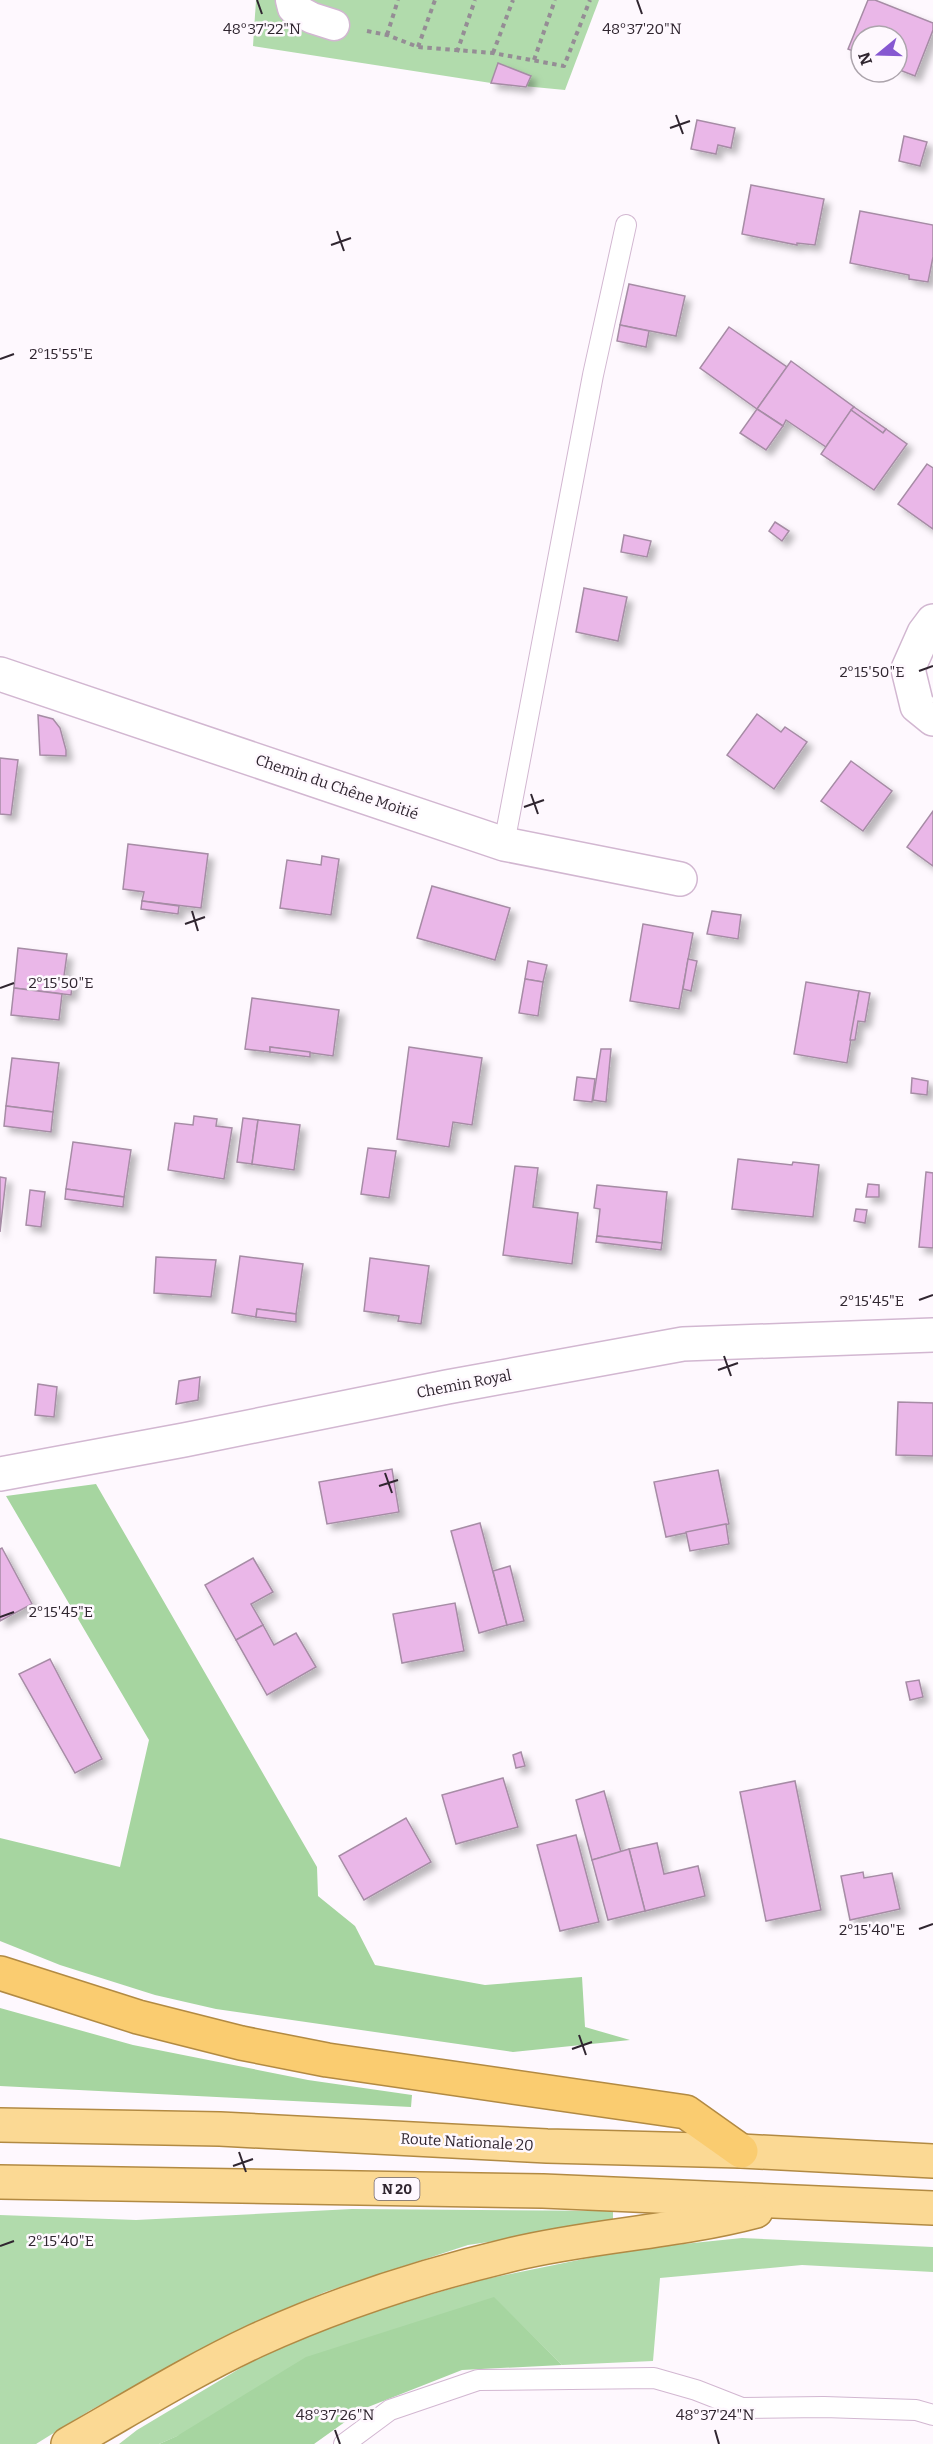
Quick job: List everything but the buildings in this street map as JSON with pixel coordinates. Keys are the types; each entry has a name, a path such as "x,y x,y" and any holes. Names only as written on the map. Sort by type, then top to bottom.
{"highway":[{"path":"0,1973 138,2017 251,2045 327,2060 686,2112 741,2151"}],"main road":[{"name":"Route Nationale 20","path":"0,2125 220,2129 536,2145 741,2151 933,2161"},
{"name":"N 20","path":"0,2182 543,2191 793,2200 933,2208"},
{"path":"68,2444 255,2341 376,2293 516,2253 624,2233 724,2219 793,2200"}],"street":[{"path":"291,0 293,8 312,18 334,25"},
{"path":"933,621 924,633 909,669 917,706 933,719"},
{"name":"Chemin du Chêne Moitié","path":"0,674 504,844 680,879"},
{"name":"Chemin Royal","path":"0,1473 683,1344 933,1335"}],"lane":[{"path":"504,844 593,375 626,225"},
{"path":"344,2444 390,2410 478,2380 654,2378 696,2390 742,2408 824,2406 916,2410 933,2415"}],"path":[{"path":"387,35 398,0"},
{"path":"418,47 435,0"},
{"path":"457,52 475,0"},
{"path":"493,53 513,0"},
{"path":"534,60 555,0"},
{"path":"334,25 387,35 418,47 457,52 493,53 564,66 590,0"}],"green space":[{"path":"256,0 599,0 565,90 491,83 253,46"},
{"path":"96,1484 317,1867 318,1896 355,1926 375,1965 485,1985 582,1977 585,2027 630,2040 513,2052 216,2009 155,1995 60,1965 0,1941 0,1838 120,1867 149,1740 6,1496"},
{"path":"0,2008 133,2045 308,2080 412,2095 411,2107 0,2086"},
{"path":"352,2209 613,2211 613,2223 468,2245 325,2292 242,2328 89,2411 36,2444 0,2444 0,2215 136,2220"},
{"path":"742,2238 933,2247 933,2272 802,2265 660,2278 653,2361 562,2365 494,2298 159,2444 119,2444 137,2430 254,2360 357,2316 481,2280 598,2256 654,2247"},
{"path":"494,2297 562,2365 462,2370 363,2409 314,2444 159,2444 177,2436 306,2357"}]}
